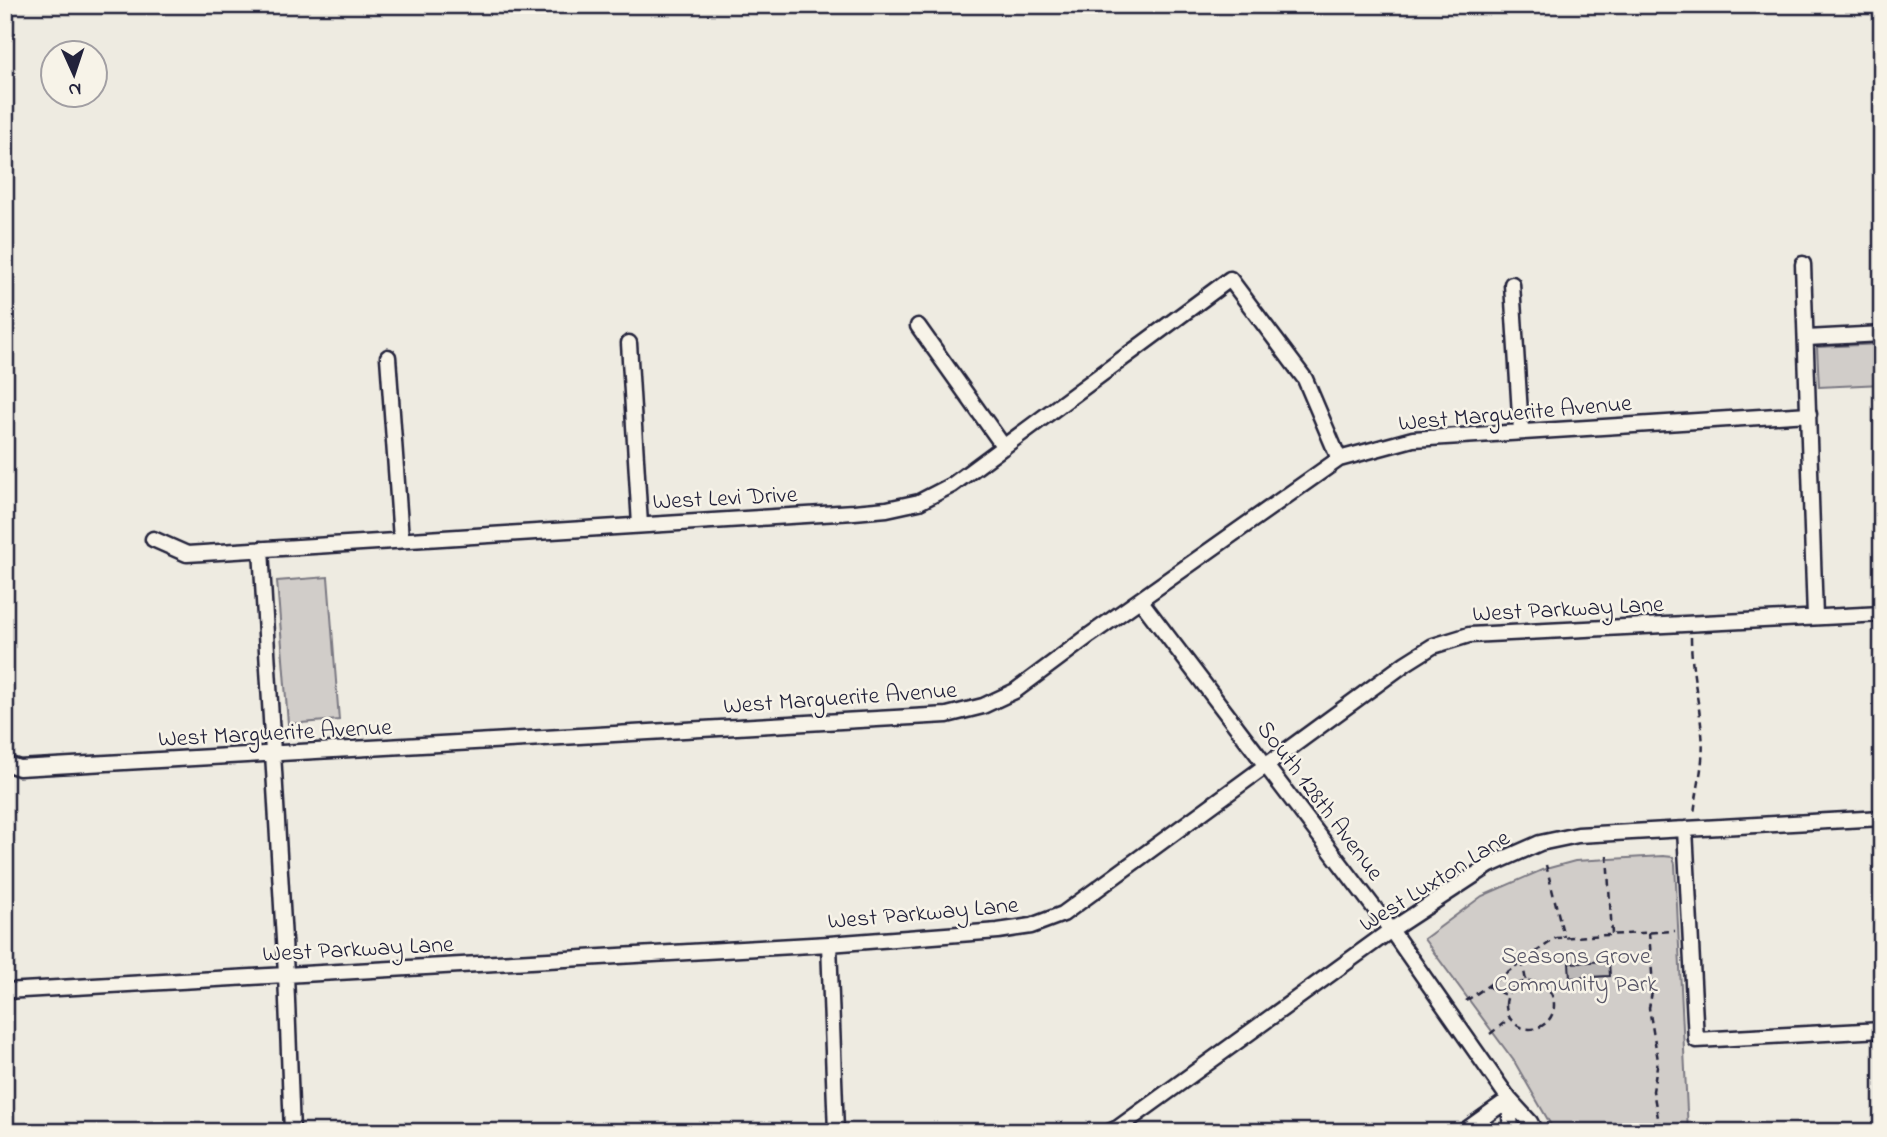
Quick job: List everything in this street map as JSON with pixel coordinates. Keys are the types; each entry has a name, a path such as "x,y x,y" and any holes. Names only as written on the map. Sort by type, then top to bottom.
{"street":[{"path":"1803,264 1815,617"},
{"name":"West Levi Drive","path":"153,539 187,555 261,548 853,512 919,502 952,485 1230,279 1305,379 1339,459"},
{"path":"1512,284 1521,431"},
{"path":"918,326 1004,447"},
{"path":"1807,338 1882,334"},
{"path":"629,343 640,525"},
{"path":"388,357 401,539"},
{"name":"West Marguerite Avenue","path":"5,762 19,768 947,715 983,706 1015,691 1339,459 1413,439 1809,414"},
{"path":"261,548 286,974 292,1132"},
{"name":"South 128th Avenue","path":"1140,600 1391,930 1535,1132"},
{"name":"West Parkway Lane","path":"5,991 829,944 1031,926 1063,914 1265,764 1433,646 1469,635 1882,614"},
{"name":"West Luxton Lane","path":"1109,1132 1391,930 1490,865 1540,844 1578,835 1689,823 1882,818"},
{"path":"1689,823 1696,1040 1882,1030"},
{"path":"829,944 836,1132"},
{"path":"1463,1132 1509,1098"},
{"path":"1509,1098 1511,1132"}],"path":[{"path":"1689,823 1702,758 1703,735 1692,666 1691,623"},
{"path":"1607,855 1612,934"},
{"path":"1546,865 1564,937"},
{"path":"1466,1001 1556,938 1675,930"},
{"path":"1649,932 1653,987 1648,1008 1658,1060 1653,1091 1660,1130"},
{"path":"1522,961 1526,981"},
{"path":"1526,981 1536,982 1549,990 1552,1012 1543,1024 1536,1028 1522,1027 1510,1018 1506,1009 1507,996 1515,986 1526,981"},
{"path":"1487,986 1507,996"},
{"path":"1490,1034 1510,1018"}],"green space":[{"path":"1882,344 1882,384 1819,387 1817,347"},
{"path":"328,577 339,720 288,724 277,581"},
{"name":"Seasons Grove Community Park","path":"1673,857 1675,864 1688,1132 1555,1132 1514,1061 1424,939 1482,896 1542,870 1575,861"}],"building":[{"path":"1609,961 1610,976 1570,978 1569,963"}]}
